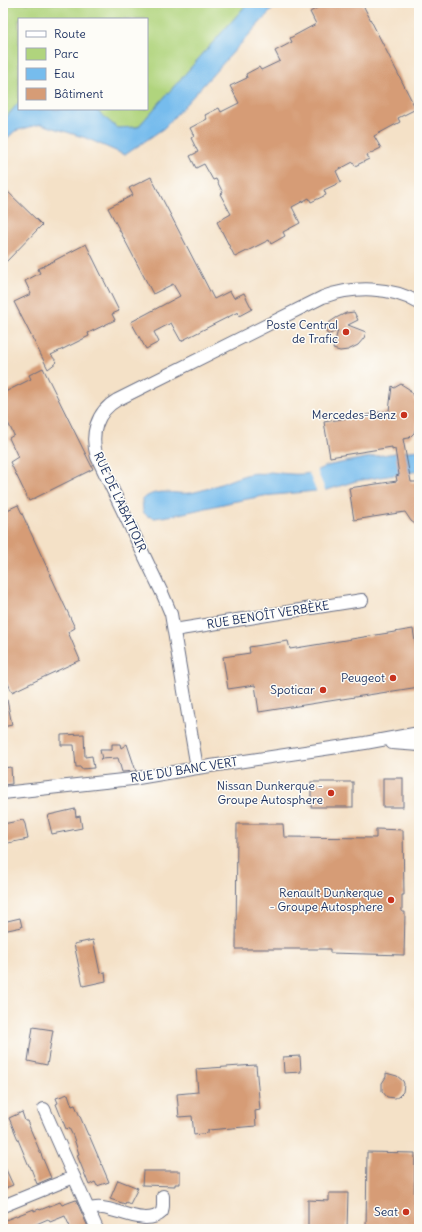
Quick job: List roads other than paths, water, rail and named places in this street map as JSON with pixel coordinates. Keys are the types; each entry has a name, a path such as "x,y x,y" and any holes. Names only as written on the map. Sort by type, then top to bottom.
{"street":[{"name":"RUE DE L'ABATTOIR","path":"197,768 171,614 97,457 93,442 94,431 98,420 104,410 112,403 327,295 352,290 380,290 398,294 419,303"},
{"name":"RUE BENOÎT VERBÈKE","path":"174,630 362,600"},
{"name":"RUE DU BANC VERT","path":"3,793 132,779 365,743 419,733"},
{"name":"RUE DU BANC VERT","path":"390,743 419,740"},
{"name":"RUE DU BANC VERT","path":"365,743 419,745"},
{"path":"44,1109 97,1229"},
{"path":"3,1206 74,1177"},
{"path":"89,1210 103,1208 132,1216 153,1216 162,1212 163,1196"}],"water":[{"path":"248,3 278,3 164,128 125,155 86,138 41,124 15,131 3,142 3,121 18,103 18,110 96,110 117,128 138,127"},
{"path":"419,450 419,471 356,481 327,490 263,496 155,518 147,516 143,512 142,500 155,493 195,492 252,473 270,472 304,474 331,465 386,454"}],"place":[{"name":"Poste Central de Trafic","path":"346,332"},
{"name":"Mercedes-Benz","path":"404,415"},
{"name":"Peugeot","path":"393,678"},
{"name":"Spoticar","path":"323,690"},
{"name":"Nissan Dunkerque - Groupe Autosphere","path":"331,793"},
{"name":"Renault Dunkerque - Groupe Autosphere","path":"391,900"},
{"name":"Seat","path":"406,1212"}]}
